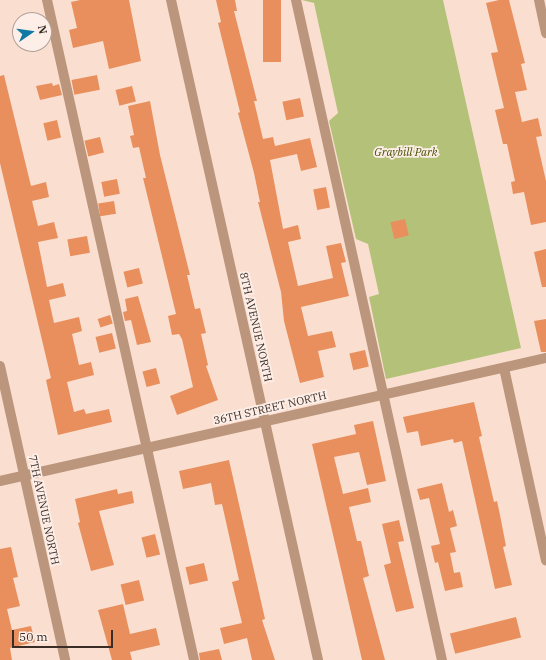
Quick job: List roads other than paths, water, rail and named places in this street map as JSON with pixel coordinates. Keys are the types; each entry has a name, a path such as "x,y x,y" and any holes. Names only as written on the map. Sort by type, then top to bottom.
{"street":[{"path":"46,0 194,660"},
{"name":"8TH AVENUE NORTH","path":"171,0 318,660"},
{"path":"296,0 442,660"},
{"path":"539,0 546,34"},
{"name":"36TH STREET NORTH","path":"0,481 546,358"},
{"name":"7TH AVENUE NORTH","path":"0,366 65,660"},
{"path":"504,368 546,560"}],"park label":[{"name":"Graybill Park","path":"406,152"}]}
